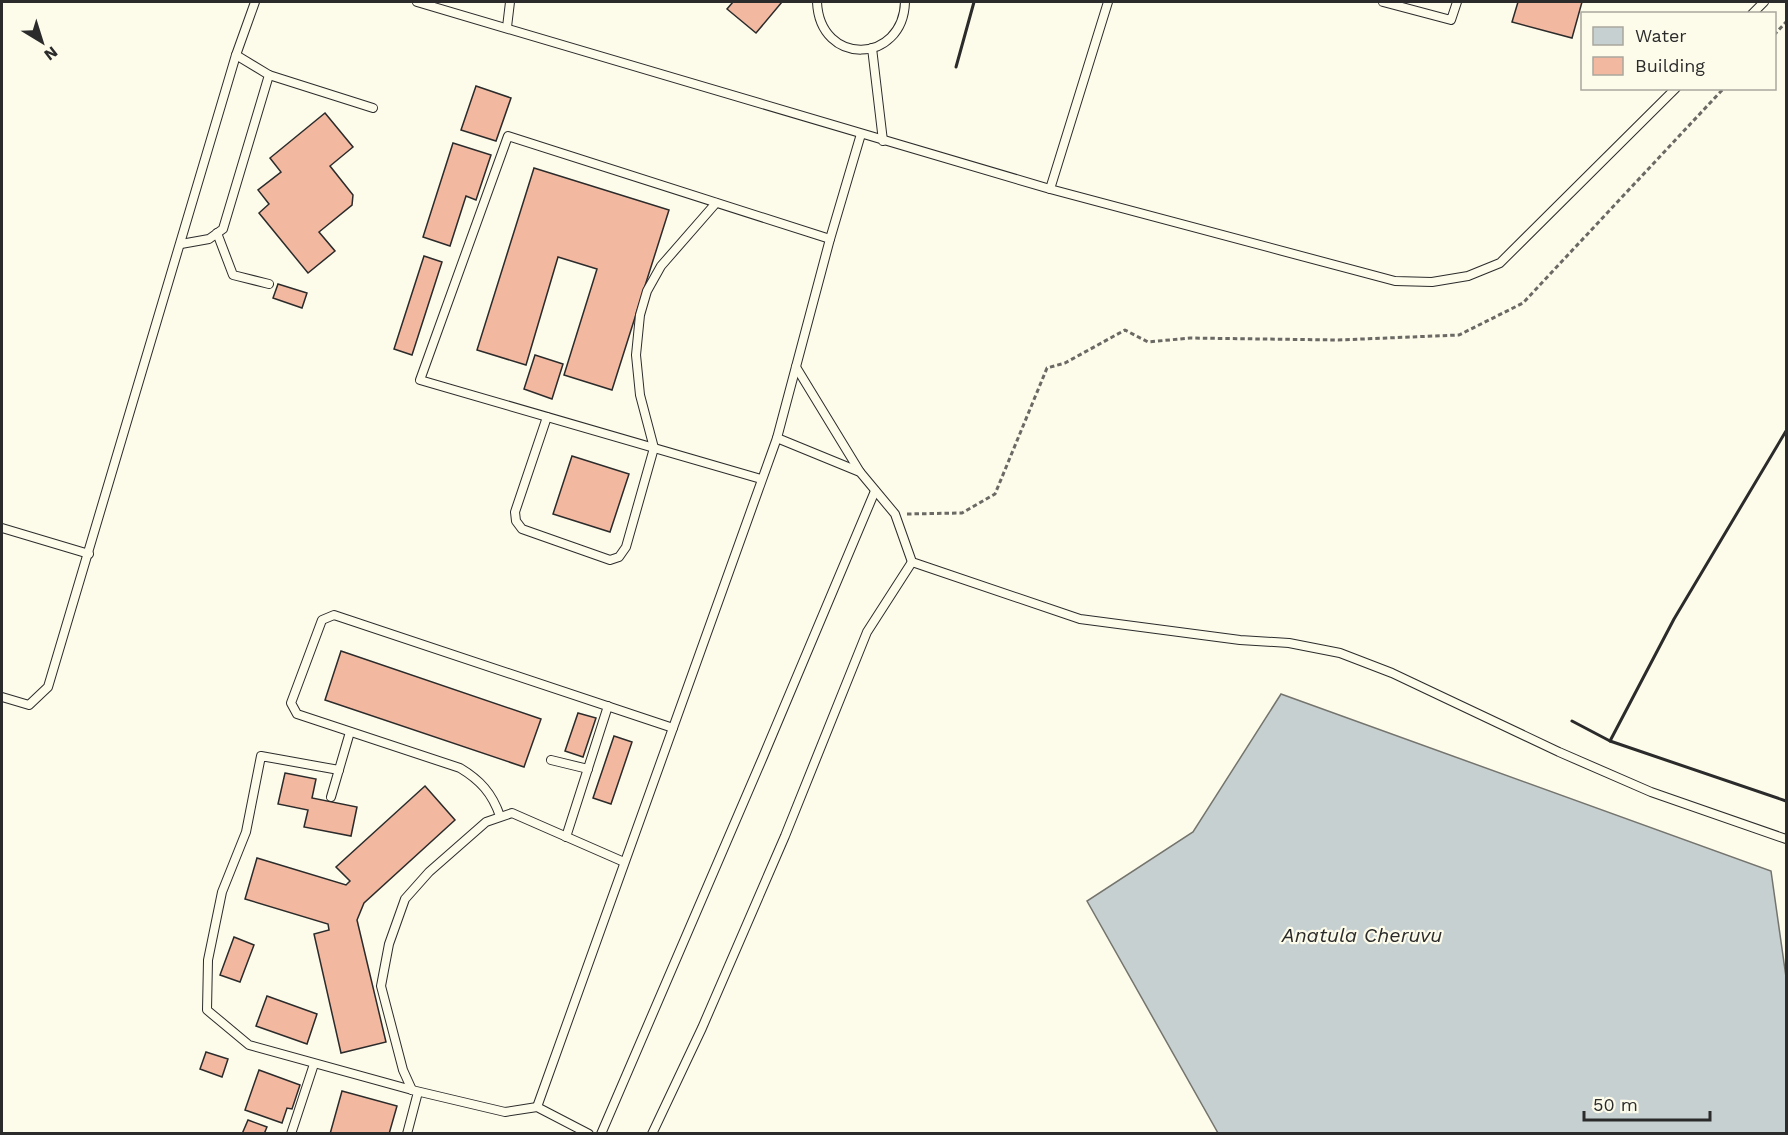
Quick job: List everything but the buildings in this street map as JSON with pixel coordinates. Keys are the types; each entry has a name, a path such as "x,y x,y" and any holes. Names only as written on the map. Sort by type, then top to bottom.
{"lane":[{"path":"2,697 29,705 48,687 236,55 255,2"},
{"path":"417,2 1050,189 1395,281 1432,282 1468,276 1500,263 1674,90"},
{"path":"507,27 510,2"},
{"path":"817,2 818,16 823,29 832,39 858,50 872,48 886,42 897,31 904,18 905,2"},
{"path":"1050,189 1108,2"},
{"path":"1387,2 1451,21 1456,2"},
{"path":"872,48 883,141"},
{"path":"236,55 269,75 373,108"},
{"path":"181,244 209,239 223,229 269,75"},
{"path":"537,1107 777,438 830,239 861,134"},
{"path":"761,479 420,380 508,136 830,239"},
{"path":"547,417 515,512 516,521 522,529 610,560 620,557 626,548 654,448 640,395 636,355 640,315 660,266 716,203"},
{"path":"217,233 233,275 269,284"},
{"path":"796,367 860,472 895,514 912,562"},
{"path":"777,438 860,472"},
{"path":"601,1134 875,491"},
{"path":"2,528 88,554"},
{"path":"912,562 1080,619 1240,640 1289,643 1340,652 1392,673 1559,752 1651,792 1786,838"},
{"path":"652,1134 702,1028 780,847 867,632 912,562"},
{"path":"500,816 495,801 478,780 460,768 297,714 291,702 322,620 334,615 673,728"},
{"path":"566,837 608,706"},
{"path":"332,797 350,732"},
{"path":"339,770 261,756 246,832 222,892 208,960 207,1010 249,1045 415,1091 505,1112 537,1107 589,1134"},
{"path":"551,760 588,769"},
{"path":"407,1134 415,1091 403,1070 381,986 389,944 405,899 429,872 486,822 512,813 624,862"},
{"path":"291,1134 314,1064"}],"path":[{"path":"895,514 962,513 994,494 1047,368 1065,363 1125,330 1148,342 1190,338 1338,340 1459,335 1523,303 1722,90"}],"water":[{"name":"Anatula Cheruvu","path":"1281,694 1771,871 1786,977 1786,1133 1218,1133 1087,901 1193,832"}],"wall":[{"path":"956,67 974,2"},
{"path":"1610,741 1674,619 1786,431"},
{"path":"1572,721 1610,741 1786,801"}]}
